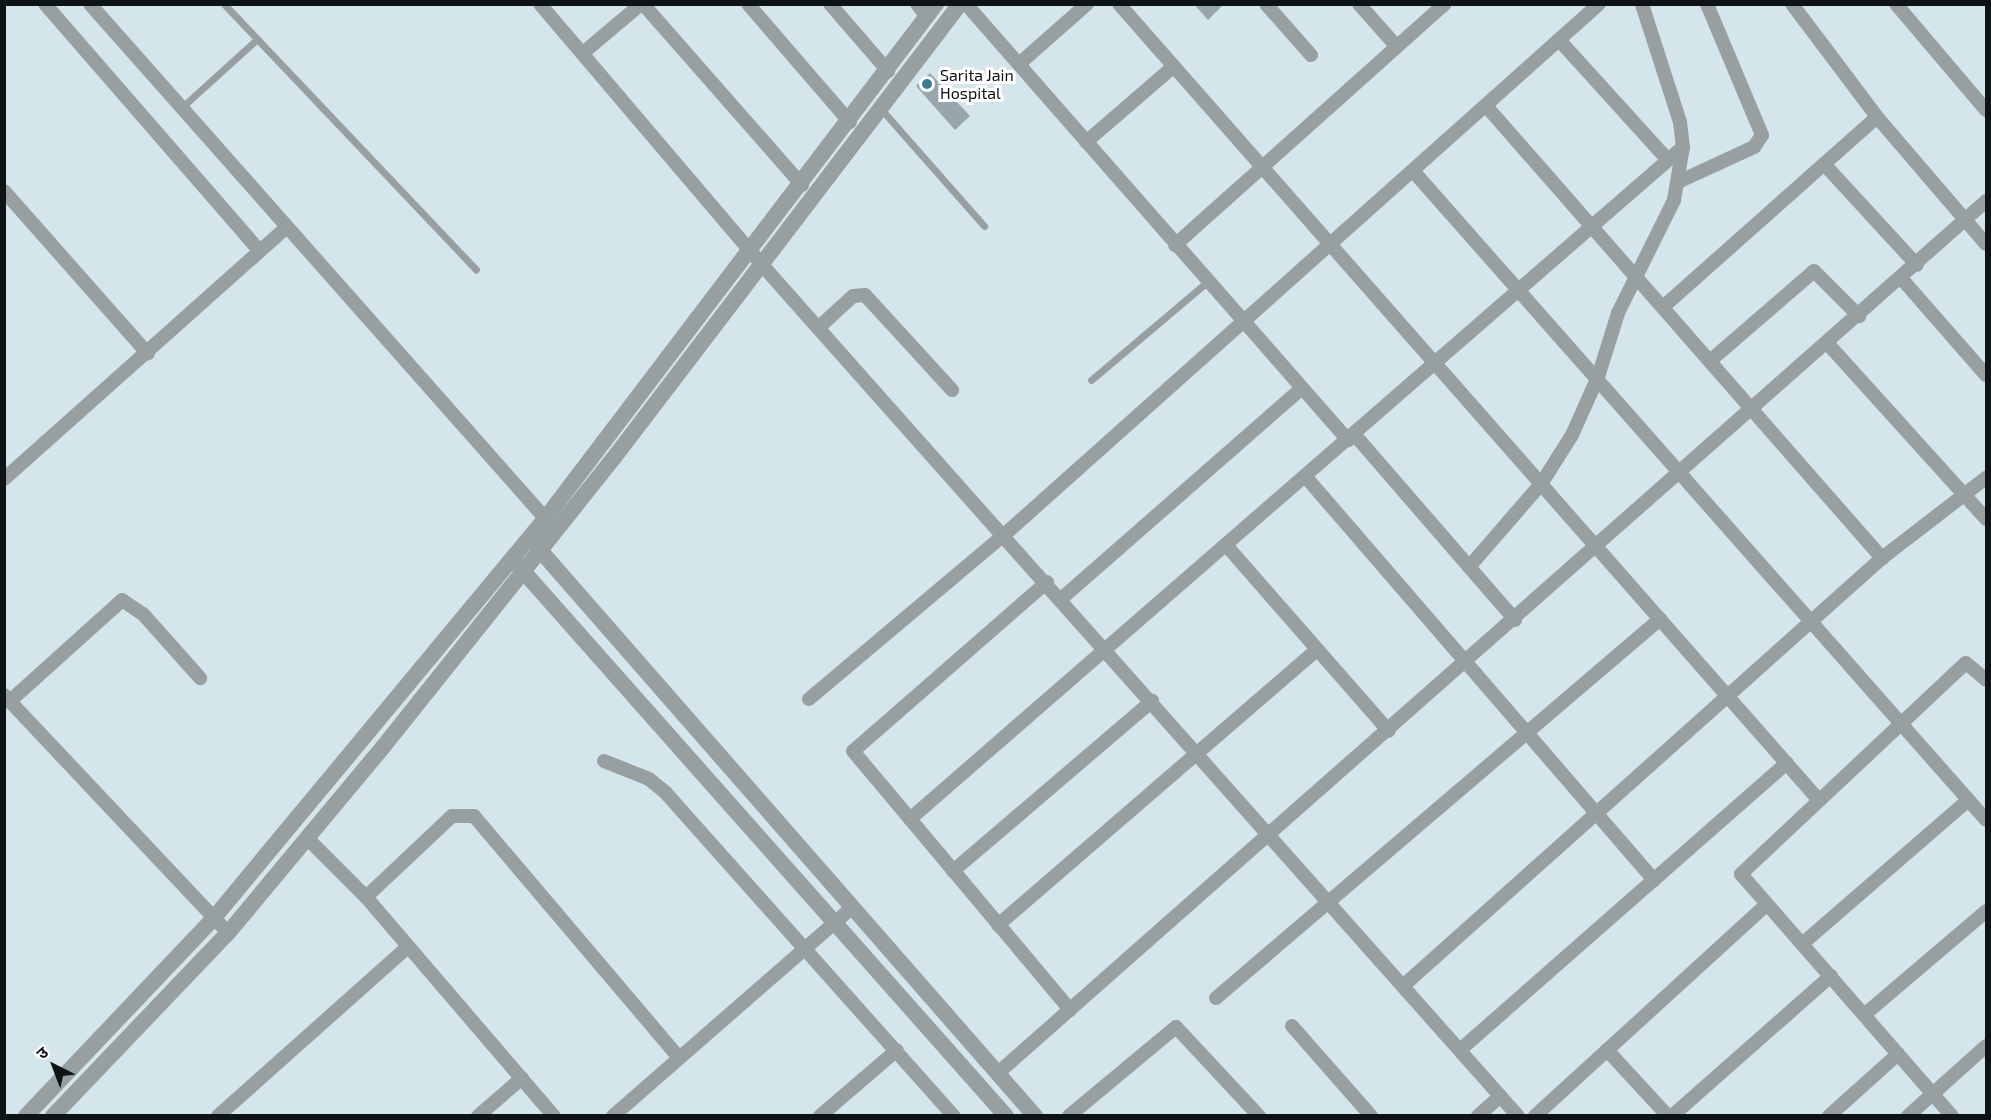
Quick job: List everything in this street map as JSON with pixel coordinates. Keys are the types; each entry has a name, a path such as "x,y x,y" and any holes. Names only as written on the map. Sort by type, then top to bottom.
{"street":[{"path":"45,4 260,251"},
{"path":"90,4 550,525"},
{"path":"540,4 763,266 1107,649 1518,1116"},
{"path":"583,53 642,4 802,185"},
{"path":"748,4 850,122"},
{"path":"830,4 888,71"},
{"path":"26,1116 213,919 535,543 763,266 960,4"},
{"path":"966,4 1302,388 1351,437 1515,620"},
{"path":"1019,64 1087,4"},
{"path":"1119,4 1818,799"},
{"path":"1266,4 1311,55"},
{"path":"1359,4 1396,47"},
{"path":"1175,245 1445,4"},
{"path":"808,699 1004,535 1560,41 1584,9 1599,4"},
{"path":"1469,567 1541,484 1598,377 1635,276 1678,182 1683,147 1674,96 1642,4"},
{"path":"1678,182 1754,147 1762,135 1707,4"},
{"path":"1792,4 1877,117 1986,244"},
{"path":"1896,4 1986,110"},
{"path":"550,525 751,252 888,71 927,8"},
{"path":"1560,41 1667,159"},
{"path":"1086,142 1174,66"},
{"path":"1487,107 1711,360 1882,558"},
{"path":"1663,307 1877,117"},
{"path":"910,819 1683,147"},
{"path":"1824,165 1917,265"},
{"path":"1414,172 1515,293 1598,377 1986,820"},
{"path":"4,191 148,354"},
{"path":"998,1073 1754,410 1986,201"},
{"path":"5,477 148,354 287,227"},
{"path":"1711,360 1814,272 1859,316"},
{"path":"1901,278 1986,375"},
{"path":"818,328 853,296 865,295 952,390"},
{"path":"1828,344 1986,519"},
{"path":"1061,599 1302,388"},
{"path":"1305,476 1654,880"},
{"path":"1403,986 1882,558 1986,478"},
{"path":"535,543 1035,1116"},
{"path":"1226,545 1389,731"},
{"path":"53,1116 228,933 308,839 517,564"},
{"path":"517,564 836,921 1006,1116"},
{"path":"1047,582 857,743 856,758 1070,1010"},
{"path":"200,678 143,614 122,600 7,698 228,933"},
{"path":"1216,998 1528,735 1660,619"},
{"path":"998,925 1317,650"},
{"path":"1952,1116 1745,880 1743,867 1966,663 1986,680"},
{"path":"953,871 1152,701"},
{"path":"604,761 649,779 665,792 807,946 954,1116"},
{"path":"1460,1050 1787,763"},
{"path":"1802,944 1968,800"},
{"path":"366,897 452,816 474,816 679,1058"},
{"path":"308,839 366,897 554,1116"},
{"path":"1535,1116 1767,904"},
{"path":"613,1116 853,907"},
{"path":"1864,1015 1986,911"},
{"path":"218,1116 408,947"},
{"path":"1607,1050 1670,1116 1831,976"},
{"path":"1292,1026 1371,1116"},
{"path":"1075,1114 1176,1028 1259,1116"},
{"path":"1908,1116 1986,1046"},
{"path":"820,1116 897,1050"},
{"path":"1829,1116 1898,1054"},
{"path":"478,1116 522,1078"},
{"path":"1478,1116 1500,1096"}],"lane":[{"path":"224,4 476,270"},
{"path":"181,108 257,39"},
{"path":"881,109 984,226"},
{"path":"1091,380 1208,281"}],"building":[{"path":"1194,4 1224,4 1208,20"},
{"path":"930,73 970,116 955,130 916,86"}],"place":[{"name":"Sarita Jain Hospital","path":"927,84"}]}
